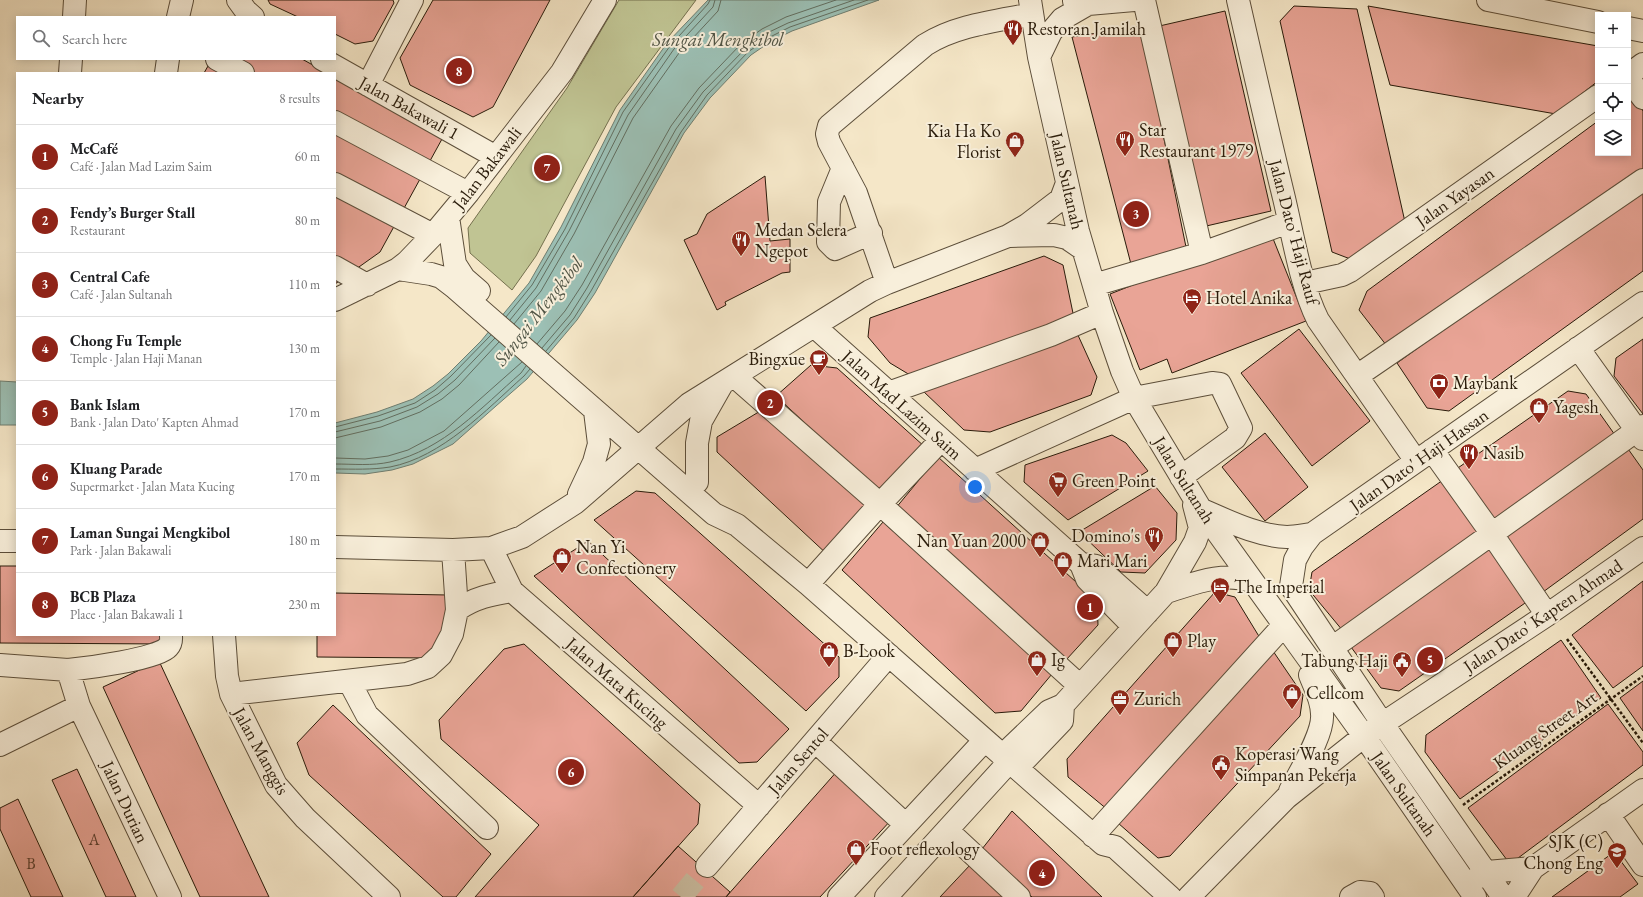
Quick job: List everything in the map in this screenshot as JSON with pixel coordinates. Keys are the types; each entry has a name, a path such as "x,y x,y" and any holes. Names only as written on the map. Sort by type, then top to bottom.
{"street":[{"path":"74,16 75,0"},
{"path":"178,16 182,0"},
{"path":"238,0 251,16"},
{"path":"368,85 412,0"},
{"name":"Jalan Bakawali","path":"336,300 398,269 407,262 433,235 468,193 562,72 605,0"},
{"path":"1039,57 1051,32 1079,2 1134,0"},
{"path":"1144,0 1202,253"},
{"name":"Jalan Dato' Haji Rauf","path":"1238,0 1289,222 1305,284 1318,320 1357,376 1492,534 1547,615"},
{"path":"1488,0 1595,21"},
{"path":"887,282 856,194 828,142 827,134 829,126 925,45 938,37 1031,7"},
{"name":"Jalan Sultanah","path":"1031,7 1039,57 1083,249 1102,313 1122,371 1134,398 1196,502 1251,581 1364,736 1470,891"},
{"path":"1631,29 1643,31"},
{"path":"70,72 71,60"},
{"path":"166,72 168,60"},
{"path":"219,60 241,72"},
{"name":"Jalan Bakawali 1","path":"324,60 496,157"},
{"path":"1631,74 1643,64"},
{"path":"1631,81 1643,98"},
{"name":"Jalan Yayasan","path":"1305,284 1350,271 1595,98"},
{"path":"336,123 468,193"},
{"path":"843,168 829,202 828,242 835,249 871,233"},
{"path":"1357,376 1643,180"},
{"path":"336,547 453,550 491,548 522,537 575,503 642,443 689,404 887,282 1008,236 1027,225 1061,199 1067,183"},
{"path":"336,185 433,235"},
{"path":"448,217 459,282"},
{"path":"1094,286 1202,253 1289,222"},
{"path":"1008,236 1054,235 1067,238 1083,249"},
{"path":"336,267 367,285"},
{"path":"398,269 431,274 459,282 592,403 642,443 696,482 724,506 737,525"},
{"name":"Jalan Dato' Haji Hassan","path":"1312,534 1643,303"},
{"path":"888,393 1051,335 1102,313"},
{"name":"Jalan Mad Lazim Saim","path":"814,326 1081,564 1096,566 1141,620"},
{"path":"1332,648 1492,534 1641,432 1578,348"},
{"path":"696,482 697,443 701,421 729,379"},
{"path":"729,379 880,504 1080,686"},
{"path":"975,470 1134,398 1212,383 1220,384 1241,428 1239,433 1235,438 1181,477"},
{"path":"575,503 594,462 599,444 592,403"},
{"path":"808,584 880,504 941,440"},
{"path":"642,443 714,514 737,525 808,584 1098,840 1115,847 1170,897"},
{"path":"1196,502 1236,525 1263,533 1287,537 1312,534"},
{"path":"886,897 1010,762 1062,721 1063,706 1166,592 1195,542 1200,528 1196,502"},
{"name":"Jalan Sultanah","path":"1312,534 1294,560 1291,586 1382,723 1503,897"},
{"path":"0,541 16,542"},
{"name":"Jalan Mata Kucing","path":"491,548 512,591 759,806"},
{"name":"Jalan Dato' Kapten Ahmad","path":"1286,798 1382,723 1547,615 1643,548"},
{"path":"231,694 407,674 428,667 441,655 448,641 457,610 453,550"},
{"path":"1166,592 1203,580 1240,577 1251,581"},
{"path":"457,610 470,601 494,593 512,591"},
{"path":"1098,840 1288,632 1319,697 1323,715 1318,734 1286,798 1189,897"},
{"path":"0,665 68,670 124,662 168,648 171,643 172,636"},
{"name":"Jalan Manggis","path":"224,636 227,676 231,694 276,785 305,818 388,897"},
{"name":"Jalan Sentol","path":"707,866 889,655"},
{"name":"Jalan Durian","path":"68,670 79,706 170,897"},
{"path":"349,681 367,715 487,828"},
{"path":"0,745 79,706"},
{"path":"839,897 985,740"},
{"path":"815,741 906,824"},
{"path":"1514,897 1533,868 1643,790"},
{"path":"1608,814 1643,865"},
{"path":"947,830 1019,897"},
{"path":"1098,840 1108,858 1149,897"},
{"path":"1470,891 1487,872 1533,868"},
{"path":"1351,897 1360,892 1370,893 1373,897"}],"path":[{"path":"1567,639 1643,743"},
{"name":"Kluang Street Art","path":"1462,805 1643,676"}],"green space":[{"path":"619,0 696,0 616,107 536,256 512,290 470,253 468,228 567,88"}],"water":[{"name":"Sungai Mengkibol","path":"708,0 879,0 792,31 770,42 751,55 710,98 684,133 595,293 577,320 527,379 453,444 413,464 392,470 365,474 336,473 336,423 377,412 413,399 433,386 448,374 481,341 529,283 561,227 620,110 667,43"},
{"path":"0,381 16,382 16,425 0,425"}],"building":[{"path":"268,0 393,0 394,3 373,41 355,44 336,34 336,16 296,16 270,4"},
{"path":"433,0 550,0 493,107 473,117 410,85 400,58"},
{"path":"1294,6 1357,9 1405,222 1353,260 1332,252 1280,21"},
{"path":"1368,6 1595,45 1595,83 1556,114 1390,85"},
{"path":"1225,11 1271,211 1202,227 1155,27"},
{"path":"1141,26 1186,247 1132,268 1072,37"},
{"path":"211,60 304,60 325,72 205,72"},
{"path":"336,79 442,139 380,252 336,283"},
{"path":"1632,95 1643,111 1643,170 1390,350 1359,310 1367,291 1595,123 1595,156 1631,156"},
{"name":"Medan Selera Ngepot","path":"765,176 770,241 790,239 790,272 782,273 725,302 726,305 717,310 684,240 697,234 707,214"},
{"path":"1643,186 1643,271 1449,411 1427,408 1397,363"},
{"path":"1270,231 1306,321 1172,373 1167,359 1140,370 1110,294"},
{"path":"1044,256 1063,265 1074,318 910,375 890,363 868,337 870,318"},
{"path":"1299,329 1370,421 1312,466 1241,373"},
{"path":"1077,333 1097,377 1091,395 990,432 964,430 923,391"},
{"path":"1643,339 1643,414 1614,376 1616,358"},
{"path":"811,365 837,368 925,447 882,495 776,396"},
{"path":"1568,391 1586,394 1615,435 1494,523 1455,470"},
{"path":"762,410 870,507 829,556 717,452 717,437"},
{"path":"1265,433 1308,487 1265,521 1222,467"},
{"path":"1112,435 1126,443 1148,471 1068,520 1024,482 1025,465"},
{"path":"1626,446 1643,470 1643,519 1543,592 1502,533"},
{"path":"938,457 1097,601 1098,625 1066,660 895,509"},
{"path":"1443,480 1480,532 1343,631 1309,590 1312,572"},
{"path":"1155,486 1177,513 1176,540 1145,573 1121,572 1079,532"},
{"path":"636,491 655,493 839,657 839,677 806,711 594,520"},
{"path":"883,522 1052,674 1021,711 995,713 842,570"},
{"path":"588,541 789,729 757,762 739,763 534,576"},
{"path":"1491,543 1528,601 1399,691 1381,688 1351,647"},
{"path":"0,566 16,566 16,636 166,636 166,644 0,643"},
{"path":"1643,581 1643,666 1613,688 1572,635"},
{"path":"1215,592 1235,597 1260,638 1108,810 1068,777 1067,759"},
{"path":"336,593 448,595 443,647 430,658 317,657 317,636 336,636"},
{"path":"1561,640 1601,698 1460,799 1425,752 1426,735"},
{"path":"524,644 700,804 698,824 633,897 475,897 539,825 441,739 439,720 504,649"},
{"path":"1273,651 1303,695 1300,716 1170,856 1158,858 1118,823"},
{"path":"159,661 269,897 200,897 103,687"},
{"path":"1643,681 1643,731 1620,698"},
{"path":"1608,704 1643,752 1643,765 1510,864 1468,808"},
{"path":"333,705 491,854 456,897 443,897 309,775 297,743"},
{"path":"77,769 136,897 106,897 52,780"},
{"path":"839,769 892,819 820,897 726,897"},
{"path":"18,799 63,897 31,897 0,829 0,808"},
{"path":"1012,811 1102,897 1032,897 982,849"},
{"path":"678,846 730,892 726,897 633,897"},
{"name":"SJK (C) Chong Eng","path":"1614,852 1638,884 1620,897 1552,897"},
{"path":"971,864 1007,897 940,897"}],"tunnel":[{"path":"681,897 707,866"}],"place":[{"name":"Restoran Jamilah","path":"1013,46"},
{"name":"BCB Plaza","path":"459,71"},
{"name":"Star Restaurant 1979","path":"1125,157"},
{"name":"Kia Ha Ko Florist","path":"1015,158"},
{"name":"Laman Sungai Mengkibol","path":"547,168"},
{"name":"Central Cafe","path":"1136,214"},
{"name":"Medan Selera Ngepot","path":"741,257"},
{"name":"Hotel Anika","path":"1192,315"},
{"name":"Bingxue","path":"819,376"},
{"name":"Maybank","path":"1439,400"},
{"name":"Fendy’s Burger Stall","path":"770,403"},
{"name":"Yagesh","path":"1539,424"},
{"name":"Nasib","path":"1469,470"},
{"name":"Green Point","path":"1058,498"},
{"name":"Domino's","path":"1154,553"},
{"name":"Nan Yuan 2000","path":"1040,558"},
{"name":"Nan Yi Confectionery","path":"562,574"},
{"name":"Mari Mari","path":"1063,578"},
{"name":"The Imperial","path":"1220,604"},
{"name":"McCafé","path":"1090,607"},
{"name":"Play","path":"1173,658"},
{"name":"Bank Islam","path":"1430,660"},
{"name":"B-Look","path":"829,668"},
{"name":"Ig","path":"1037,677"},
{"name":"Tabung Haji","path":"1402,678"},
{"name":"Cellcom","path":"1292,710"},
{"name":"Zurich","path":"1120,716"},
{"name":"Kluang Parade","path":"571,772"},
{"name":"Koperasi Wang Simpanan Pekerja","path":"1221,781"},
{"name":"Foot reflexology","path":"856,866"},
{"name":"SJK (C) Chong Eng","path":"1617,869"},
{"name":"Chong Fu Temple","path":"1042,873"}]}
